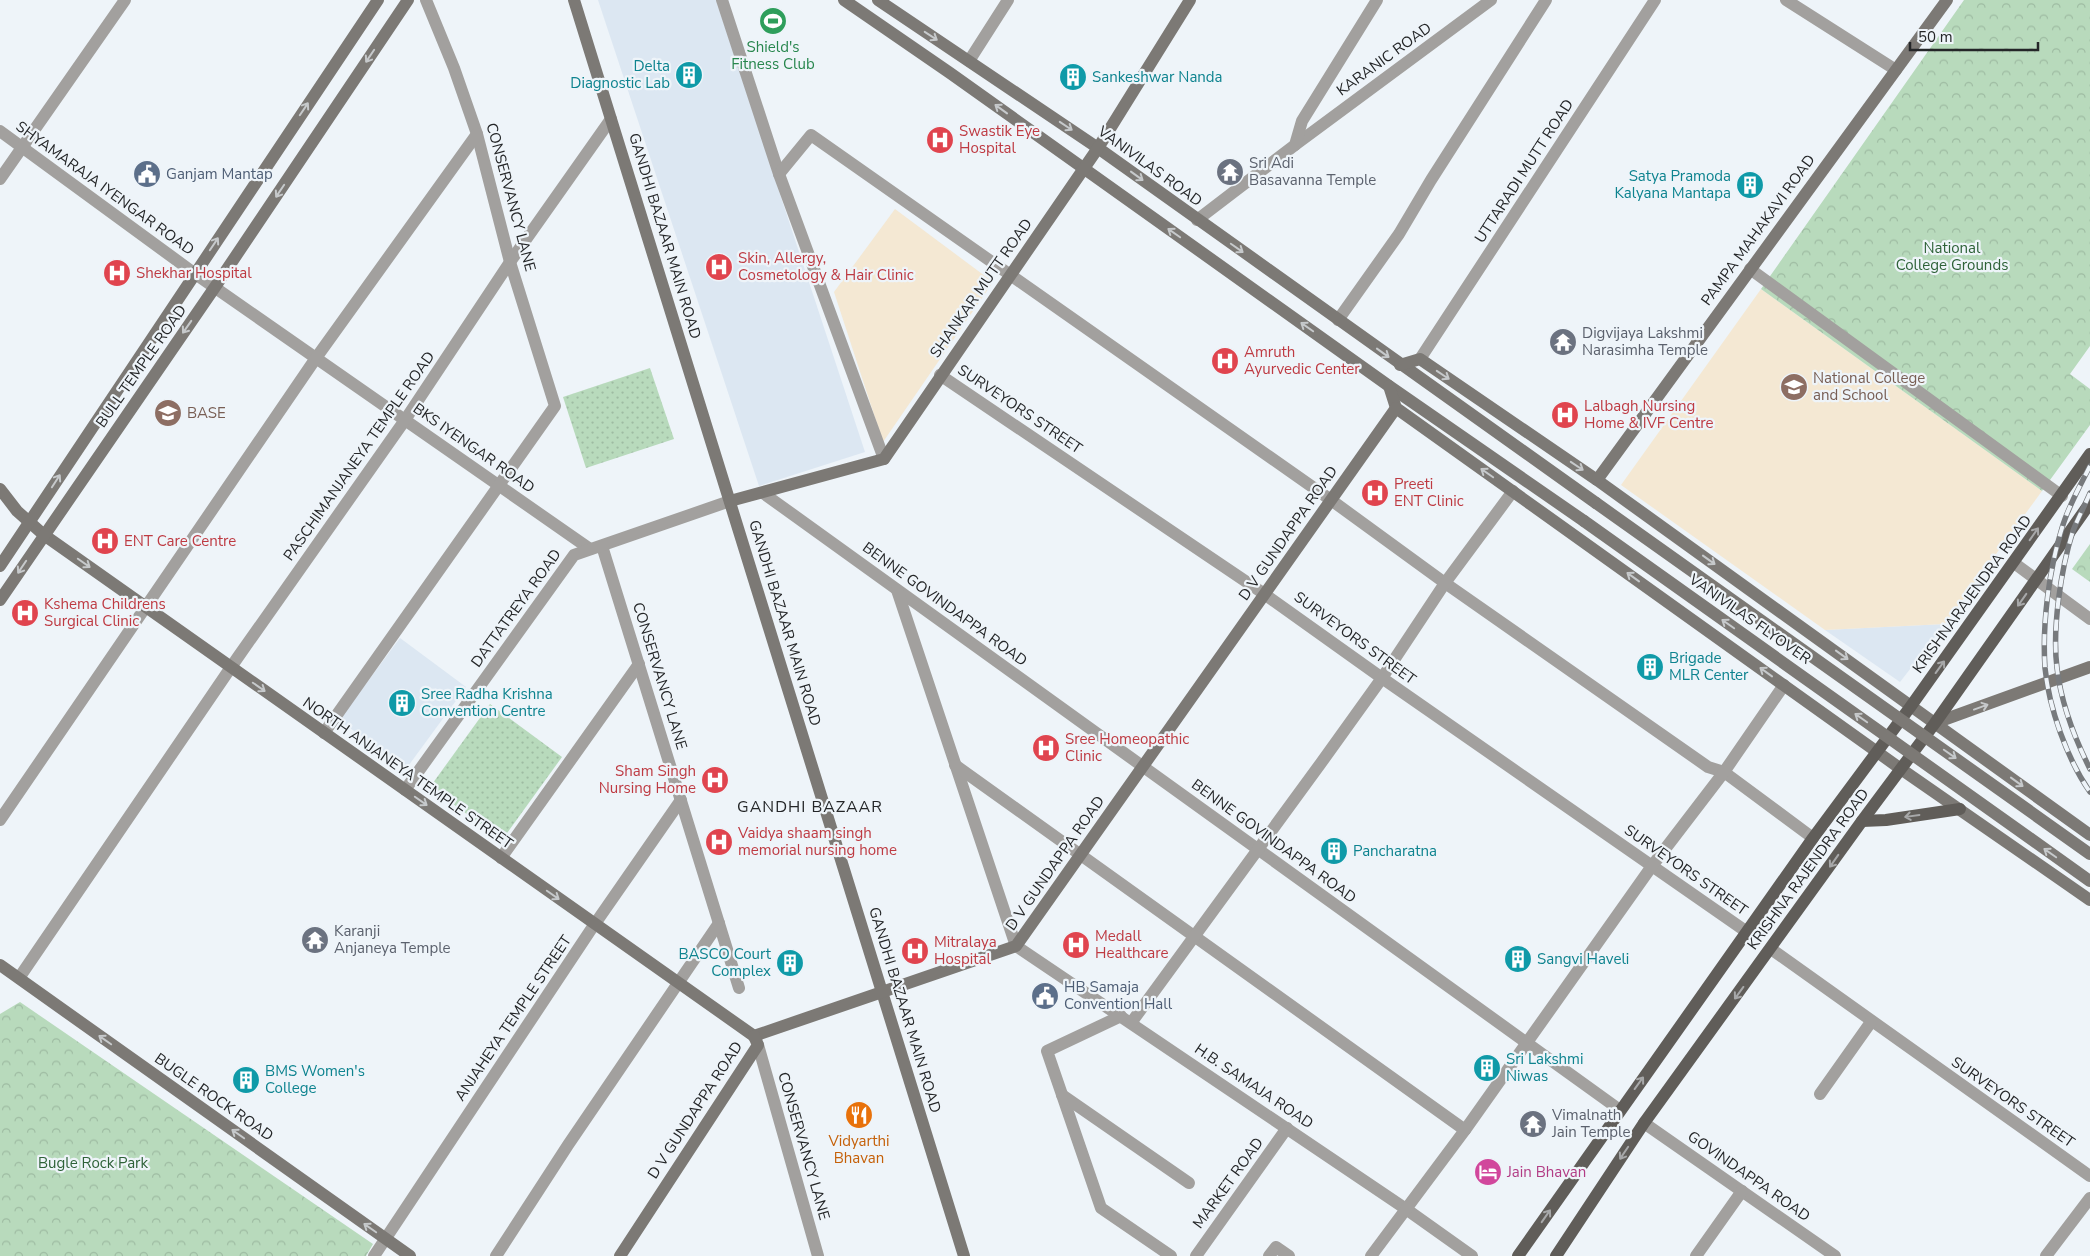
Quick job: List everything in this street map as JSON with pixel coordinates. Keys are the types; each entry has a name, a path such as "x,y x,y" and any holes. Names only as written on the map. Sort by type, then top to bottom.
{"main road":[{"name":"BULL TEMPLE ROAD","path":"0,566 378,0"},
{"name":"BULL TEMPLE ROAD","path":"0,600 215,287 408,0"},
{"name":"GANDHI BAZAAR MAIN ROAD","path":"574,0 964,1256"},
{"path":"844,0 1389,386 1396,408 1901,769 2090,900"},
{"name":"VANIVILAS ROAD","path":"878,0 1098,148 1400,365"},
{"name":"SHANKAR MUTT ROAD","path":"884,459 1098,148 1190,0"},
{"name":"PAMPA MAHAKAVI ROAD","path":"1597,480 1947,0"},
{"path":"1400,365 1420,359 1597,480 2090,835"},
{"name":"VANIVILAS FLYOVER","path":"1400,365 2090,854"},
{"name":"VANIVILAS FLYOVER","path":"1389,386 1584,521 2090,882"},
{"name":"D V GUNDAPPA ROAD","path":"620,1256 756,1040 882,992 1016,946 1396,408"},
{"name":"KRISHNARAJENDRA ROAD","path":"1877,750 1912,706 2090,454"},
{"path":"730,501 884,459"},
{"name":"NORTH ANJANEYA TEMPLE STREET","path":"0,488 17,511 44,535 756,1040"},
{"name":"KRISHNA RAJENDRA ROAD","path":"1556,1256 1644,1123 1935,723 2090,503"},
{"path":"1935,723 2090,667"},
{"name":"KRISHNA RAJENDRA ROAD","path":"1518,1256 1877,750"},
{"path":"1862,821 1886,820 1960,809"},
{"name":"BUGLE ROCK ROAD","path":"0,965 410,1256"}],"street":[{"path":"0,179 125,0"},
{"name":"CONSERVANCY LANE","path":"426,0 454,68 477,134 510,262 555,406 499,485"},
{"path":"722,0 779,174 884,459"},
{"path":"968,61 1008,0"},
{"name":"KARANIC ROAD","path":"1296,145 1302,121 1377,0"},
{"name":"KARANIC ROAD","path":"1197,220 1491,0"},
{"path":"1338,320 1399,234 1431,180 1546,0"},
{"name":"UTTARADI MUTT ROAD","path":"1420,359 1655,0"},
{"path":"1786,0 1896,70"},
{"name":"PASCHIMANJANEYA TEMPLE ROAD","path":"19,978 231,667 406,420 510,262 611,119"},
{"name":"SHYAMARAJA IYENGAR ROAD","path":"0,132 215,287"},
{"path":"0,820 316,358 477,134"},
{"path":"779,174 811,135 1331,500 1444,583 1708,767 1724,772 1813,838"},
{"path":"1750,269 2062,496"},
{"name":"BKS IYENGAR ROAD","path":"215,287 499,485 596,547"},
{"name":"SURVEYORS STREET","path":"940,375 1265,594 1382,678 1747,932"},
{"path":"324,733 499,485"},
{"path":"1170,1256 1101,1208 1047,1052 1126,1020 1194,936 1258,849 1382,678 1444,583 1512,491"},
{"name":"BENNE GOVINDAPPA ROAD","path":"763,493 1620,1110"},
{"name":"DATTATREYA ROAD","path":"405,790 574,555 730,501"},
{"name":"CONSERVANCY LANE","path":"596,547 639,664 739,988"},
{"path":"2014,563 2090,619"},
{"path":"897,590 1016,946"},
{"path":"501,858 639,664"},
{"path":"1370,1256 1465,1130 1652,866 1724,772 1784,685"},
{"path":"955,765 1465,1130"},
{"name":"ANJAHEYA TEMPLE STREET","path":"374,1256 595,924 681,800"},
{"path":"496,1256 719,923"},
{"name":"H.B. SAMAJA ROAD","path":"1016,946 1406,1208 1472,1256"},
{"name":"SURVEYORS STREET","path":"1771,949 2090,1176"},
{"path":"1820,1094 1871,1022"},
{"name":"CONSERVANCY LANE","path":"756,1040 818,1256"},
{"path":"1062,1095 1189,1183"},
{"name":"GOVINDAPPA ROAD","path":"1644,1123 1835,1256"},
{"name":"MARKET ROAD","path":"1196,1256 1287,1128"},
{"path":"1696,1256 1742,1191"},
{"path":"2046,1256 2090,1198"},
{"path":"1269,1256 1276,1246 1289,1256"}],"shaded area":[{"path":"598,0 716,0 865,452 759,486"},
{"path":"895,209 993,282 883,442 834,292"},
{"name":"National College and School","path":"1761,289 2042,491 1945,624 1825,630 1621,485"},
{"path":"1945,624 1900,682 1825,630"},
{"name":"Sree Radha Krishna Convention Centre","path":"400,638 466,687 406,769 339,720"}],"green space":[{"name":"National College Grounds","path":"1964,0 2090,0 2090,346 2070,374 2090,389 2090,425 2042,491 1761,289"},
{"path":"650,368 674,439 586,468 563,397"},
{"path":"2090,544 2090,582 2072,569"},
{"path":"490,704 562,757 502,840 430,787"},
{"name":"Bugle Rock Park","path":"20,1002 373,1244 366,1256 0,1256 0,1014"}],"railway":[{"path":"2090,466 2074,497 2057,544 2050,579 2044,651 2050,700 2060,733 2074,764 2090,792"},
{"path":"2090,493 2073,531 2069,546 2061,580 2056,635 2057,668 2065,707 2090,769"}],"place":[{"name":"Shield's Fitness Club","path":"773,21"},
{"name":"Delta Diagnostic Lab","path":"689,75"},
{"name":"Sankeshwar Nanda","path":"1073,77"},
{"name":"Swastik Eye Hospital","path":"940,140"},
{"name":"Sri Adi Basavanna Temple","path":"1230,172"},
{"name":"Ganjam Mantap","path":"147,174"},
{"name":"Satya Pramoda Kalyana Mantapa","path":"1750,185"},
{"name":"Skin, Allergy, Cosmetology & Hair Clinic","path":"719,267"},
{"name":"Shekhar Hospital","path":"117,273"},
{"name":"Digvijaya Lakshmi Narasimha Temple","path":"1563,342"},
{"name":"Amruth Ayurvedic Center","path":"1225,361"},
{"name":"National College and School","path":"1794,387"},
{"name":"BASE","path":"168,413"},
{"name":"Lalbagh Nursing Home & IVF Centre","path":"1565,415"},
{"name":"Preeti ENT Clinic","path":"1375,493"},
{"name":"ENT Care Centre","path":"105,541"},
{"name":"Kshema Childrens Surgical Clinic","path":"25,613"},
{"name":"Brigade MLR Center","path":"1650,667"},
{"name":"Sree Radha Krishna Convention Centre","path":"402,703"},
{"name":"Sree Homeopathic Clinic","path":"1046,748"},
{"name":"Sham Singh Nursing Home","path":"715,780"},
{"name":"Vaidya shaam singh memorial nursing home","path":"719,842"},
{"name":"Pancharatna","path":"1334,851"},
{"name":"Karanji Anjaneya Temple","path":"315,940"},
{"name":"Medall Healthcare","path":"1076,945"},
{"name":"Mitralaya Hospital","path":"915,951"},
{"name":"Sangvi Haveli","path":"1518,959"},
{"name":"BASCO Court Complex","path":"790,963"},
{"name":"HB Samaja Convention Hall","path":"1045,996"},
{"name":"Sri Lakshmi Niwas","path":"1487,1068"},
{"name":"BMS Women's College","path":"246,1080"},
{"name":"Vidyarthi Bhavan","path":"859,1115"},
{"name":"Vimalnath Jain Temple","path":"1533,1124"},
{"name":"Jain Bhavan","path":"1488,1172"}],"district":[{"name":"GANDHI BAZAAR","path":"810,806"}]}
